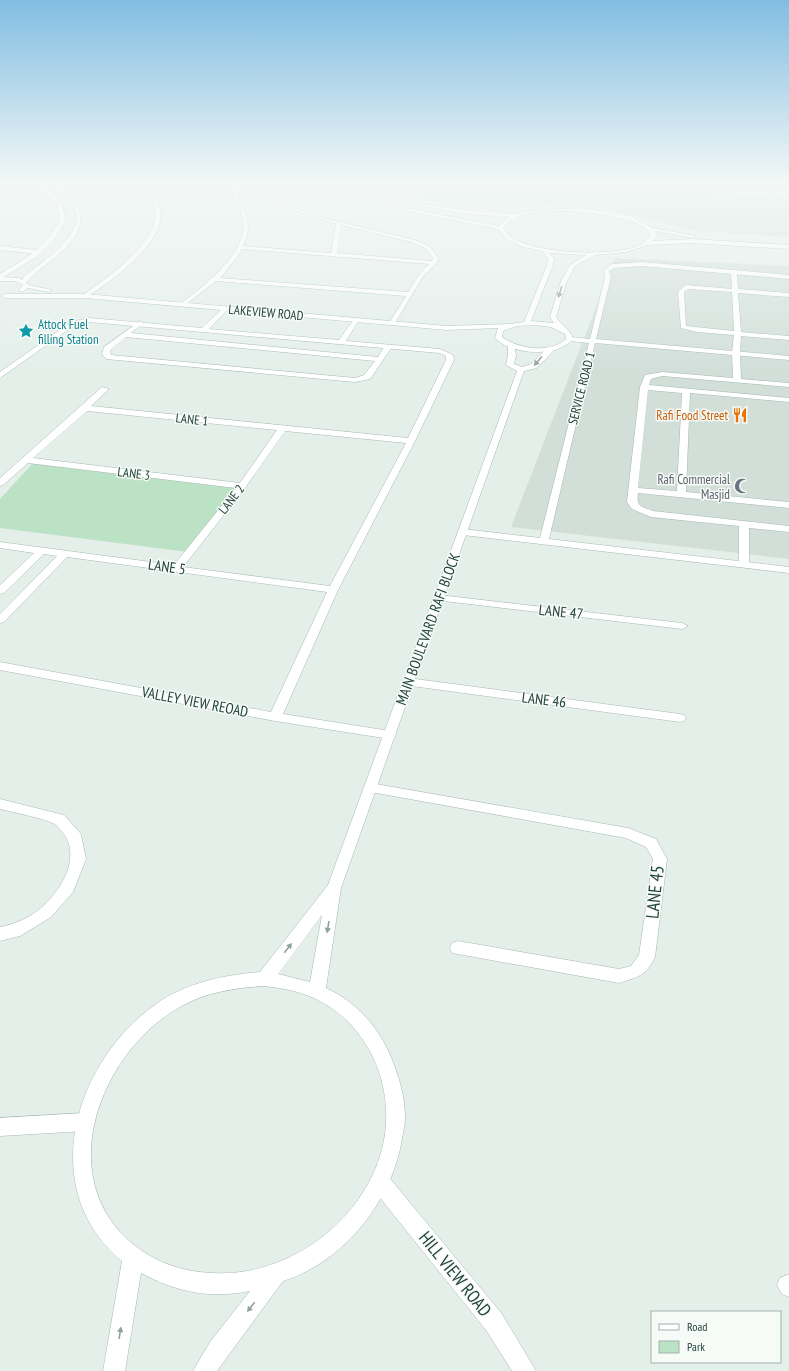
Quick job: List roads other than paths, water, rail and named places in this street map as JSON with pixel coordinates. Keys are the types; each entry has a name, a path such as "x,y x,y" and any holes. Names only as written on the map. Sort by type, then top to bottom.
{"street":[{"path":"0,278 38,252 46,245"},
{"path":"3,296 21,292 25,284 26,277 62,250 66,245"},
{"path":"3,296 85,296 114,275 146,245"},
{"path":"334,255 336,245"},
{"path":"392,323 422,274 434,263 436,258 427,247 422,245"},
{"path":"526,245 544,250 594,254 627,250 642,245"},
{"path":"756,245 789,247"},
{"path":"182,305 226,268 239,247 434,263"},
{"path":"0,248 38,252"},
{"path":"527,323 550,265 551,258 544,250"},
{"path":"560,328 553,317 564,281 573,266 594,254"},
{"name":"SERVICE ROAD 1","path":"544,541 608,277 606,271 612,266 642,264 734,272"},
{"path":"737,380 736,353 738,334 734,272 789,277"},
{"path":"0,278 17,280 25,284 85,296"},
{"path":"214,279 409,294"},
{"path":"789,295 686,287 682,289 682,323 684,327 697,330 789,338"},
{"name":"LAKEVIEW ROAD","path":"85,296 448,328"},
{"path":"204,330 226,308"},
{"path":"1,374 73,323 89,320 140,323 341,343 440,351 449,355 450,360 411,441 333,590 275,717"},
{"path":"341,343 356,320"},
{"path":"140,323 107,349 106,354 110,357 355,380 367,377 388,347"},
{"path":"448,328 507,326 527,323 545,324 560,328 568,333 570,339"},
{"path":"491,336 507,326"},
{"path":"448,328 491,336 510,345 534,350 552,348 564,344 570,339 789,358"},
{"path":"125,335 380,359"},
{"path":"510,345 512,355 510,365 521,370 534,366 552,348"},
{"name":"MAIN BOULEVARD RAFI BLOCK","path":"334,888 521,370"},
{"path":"789,385 662,374 648,377 644,387 632,502 635,507 651,514 789,529"},
{"path":"644,387 789,400 789,404"},
{"path":"0,483 85,408 105,388"},
{"path":"681,494 686,391"},
{"name":"LANE 1","path":"85,408 411,441"},
{"name":"LANE 2","path":"177,568 242,486 283,428"},
{"name":"LANE 3","path":"26,460 242,486"},
{"path":"633,490 789,505"},
{"path":"744,524 744,564"},
{"path":"463,532 789,570"},
{"name":"LANE 5","path":"0,545 333,590"},
{"path":"0,591 41,551"},
{"path":"0,620 64,554"},
{"name":"LANE 47","path":"439,598 682,626"},
{"name":"VALLEY VIEW REOAD","path":"0,666 275,717 390,735"},
{"name":"LANE 46","path":"408,682 680,718"},
{"name":"LANE 45","path":"370,788 628,833 651,843 660,859 647,957 636,971 619,976 458,948"},
{"path":"0,804 60,819 74,834 79,859 68,888 46,912 14,931 0,934"},
{"path":"264,979 334,888"},
{"path":"317,991 334,888"},
{"path":"264,979 291,983 317,991 337,1002 355,1016 370,1034 382,1054 391,1077 395,1102 395,1128 390,1155 380,1182 355,1221 338,1238 298,1267 275,1276 224,1286 175,1279 133,1257 111,1236 92,1206 82,1165 85,1122 93,1094 105,1068 122,1045 141,1025 164,1008 188,995 212,985 238,980 264,979"},
{"path":"0,1127 85,1122"},
{"name":"HILL VIEW ROAD","path":"380,1182 494,1322 525,1371"},
{"path":"114,1371 133,1257"},
{"path":"204,1371 218,1350 275,1276"}],"place":[{"name":"Attock Fuel filling Station","path":"26,331"},
{"name":"Rafi Food Street","path":"740,415"},
{"name":"Rafi Commercial Masjid","path":"742,486"}]}
